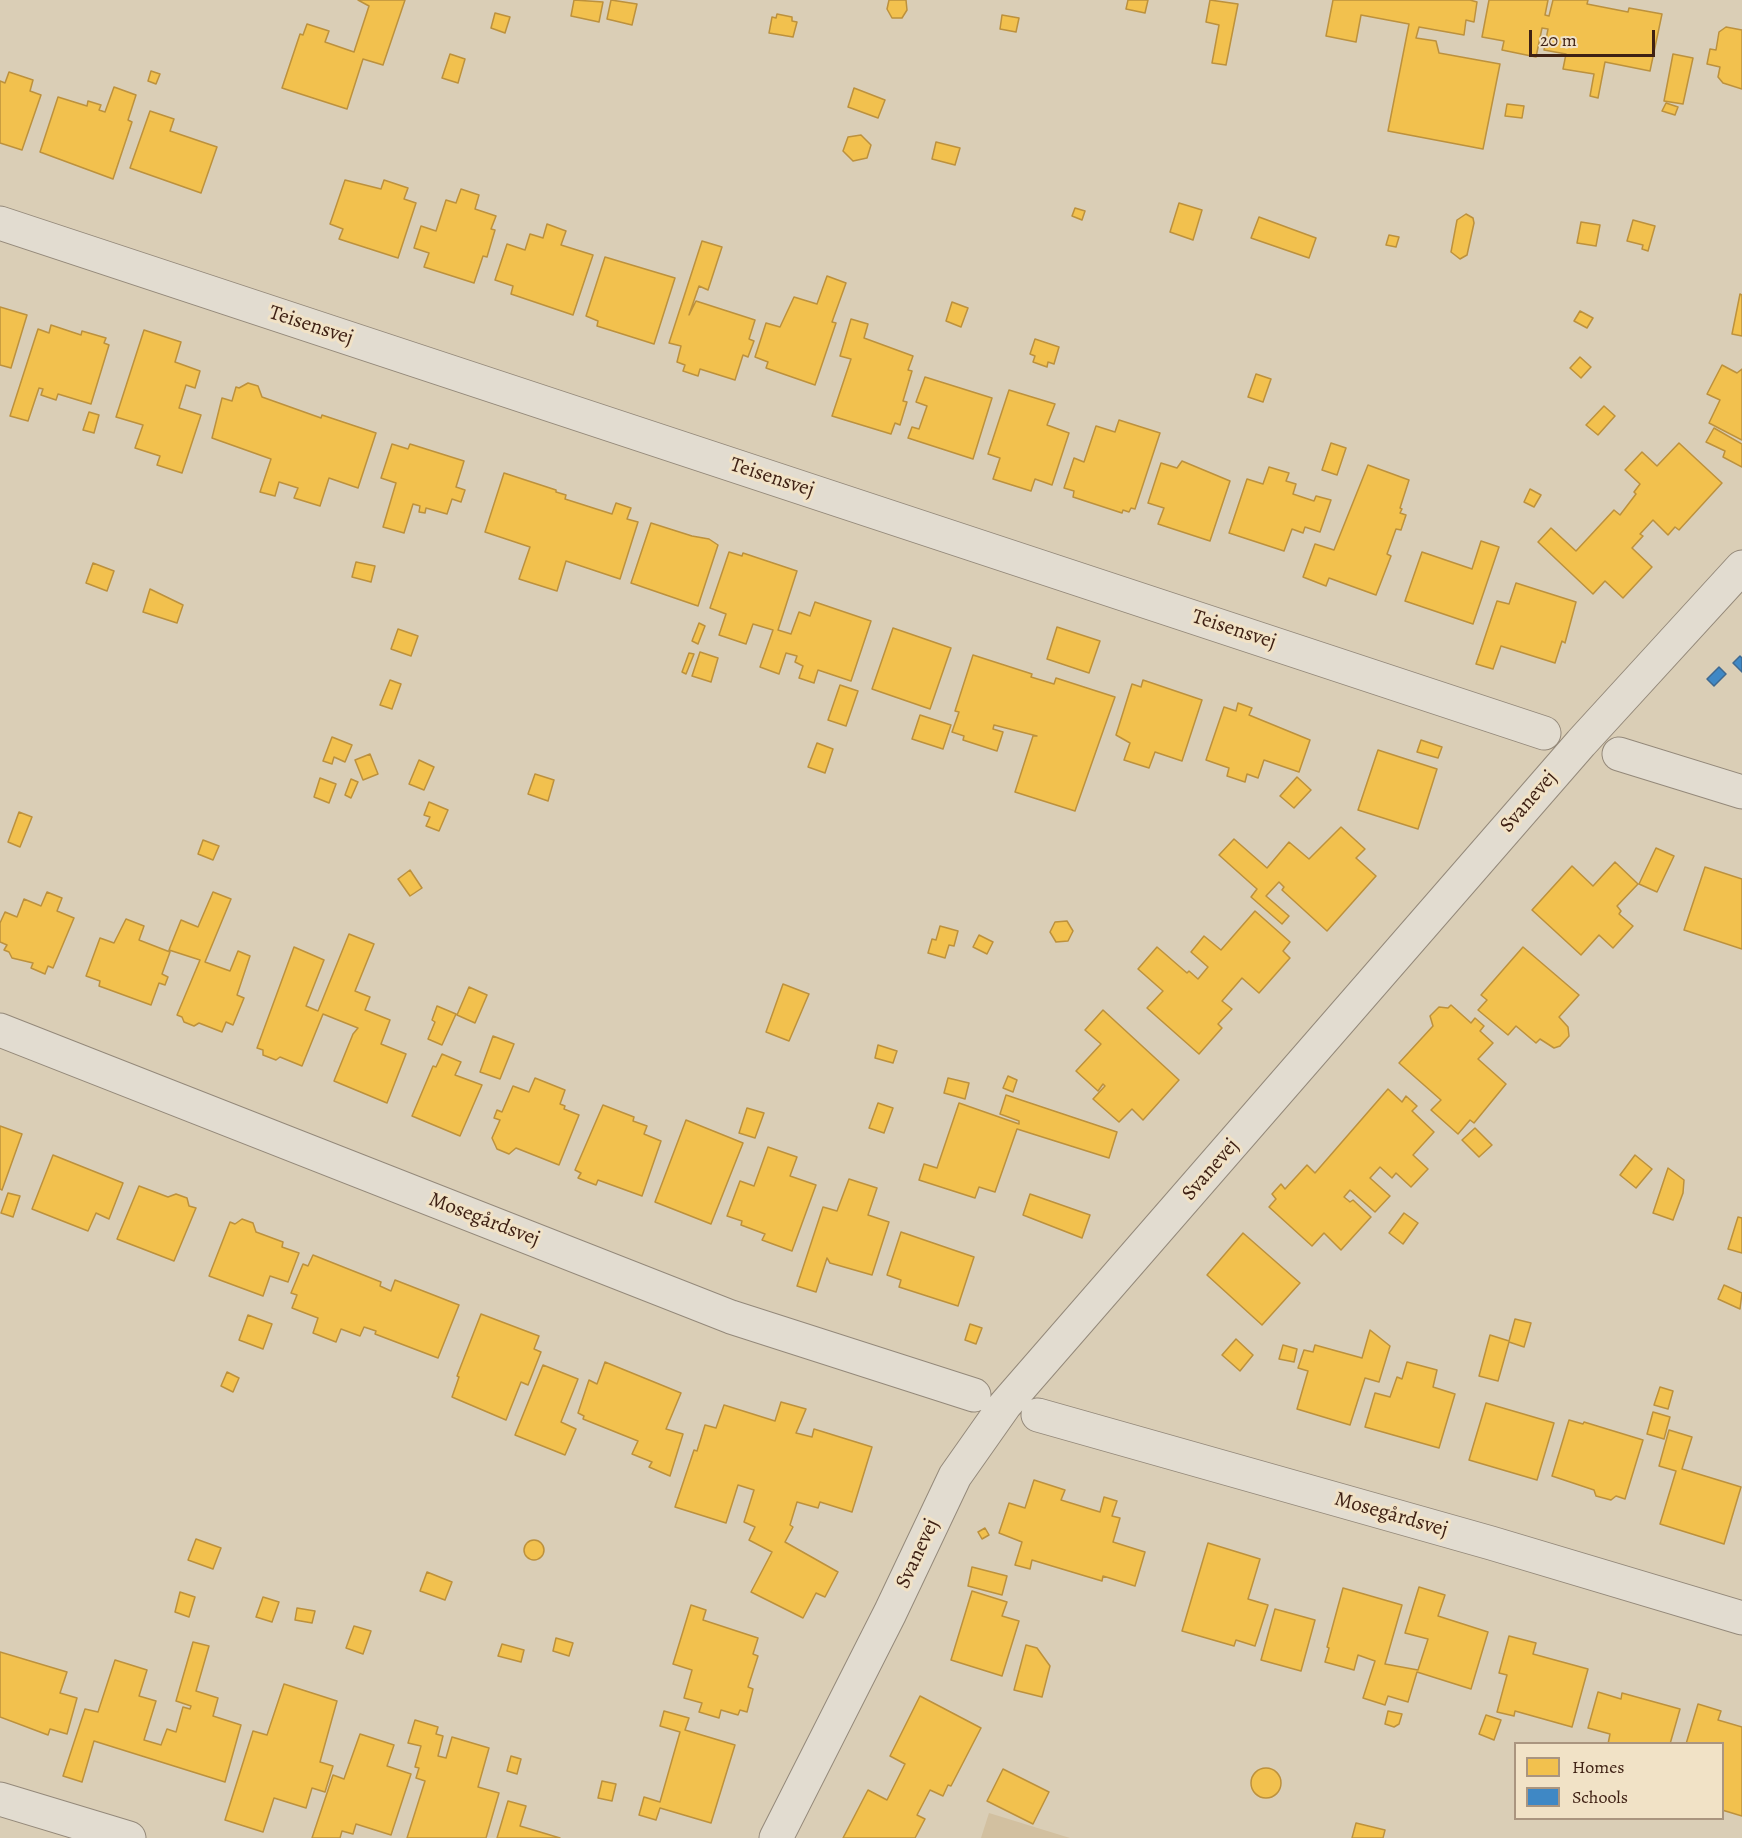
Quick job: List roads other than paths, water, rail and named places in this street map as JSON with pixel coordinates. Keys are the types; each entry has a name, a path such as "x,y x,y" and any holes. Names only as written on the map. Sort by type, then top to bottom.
{"street":[{"name":"Teisensvej","path":"0,223 1544,733"},
{"name":"Svanevej","path":"776,1838 885,1623 955,1476 1005,1405 1581,743 1742,567"},
{"path":"1619,754 1742,792"},
{"name":"Mosegårdsvej","path":"0,1030 731,1317 974,1395"},
{"name":"Mosegårdsvej","path":"1038,1415 1480,1540 1742,1618"},
{"path":"0,1799 129,1838"}]}
